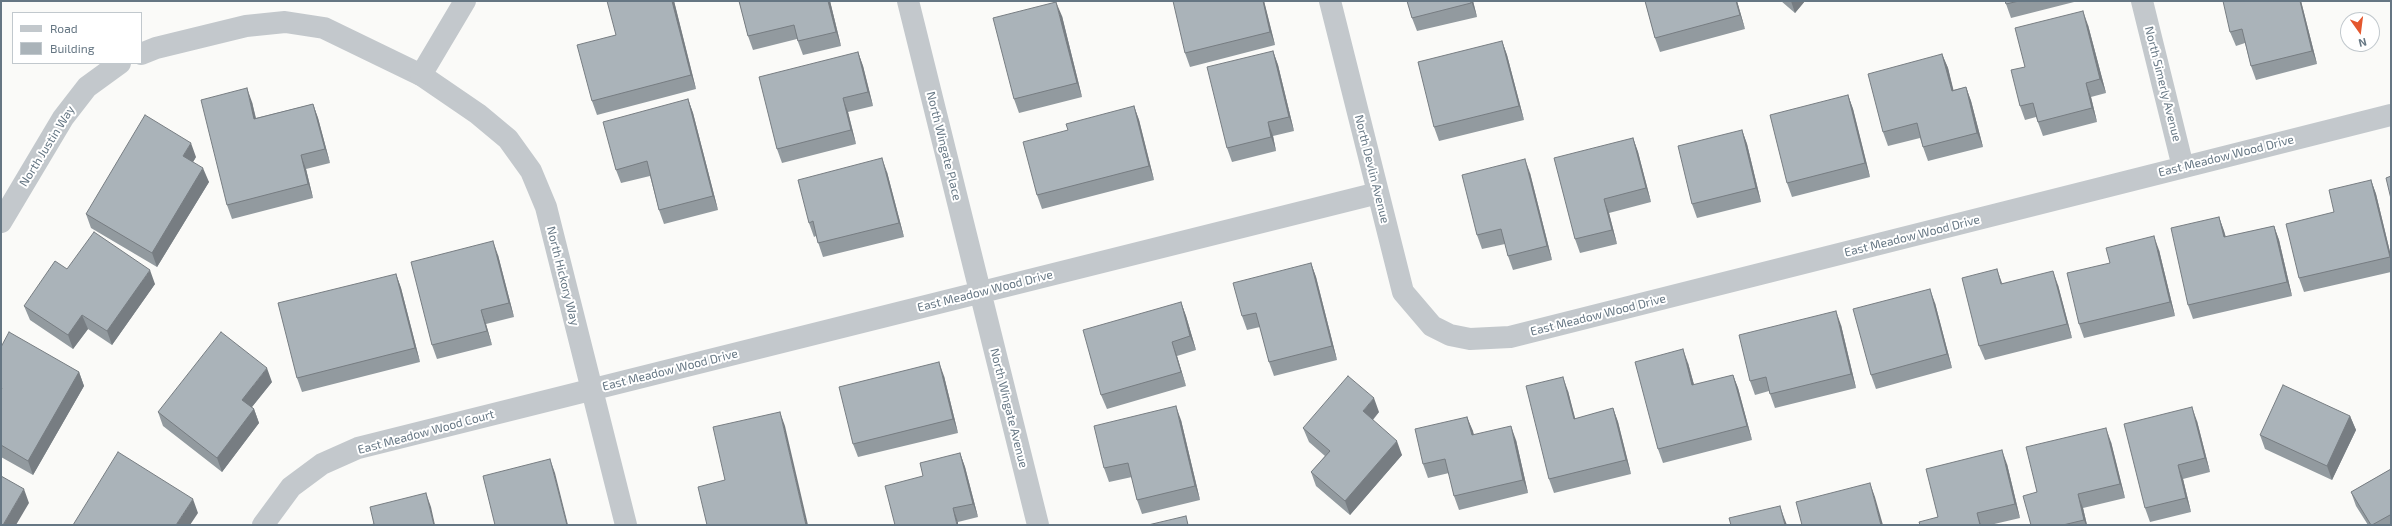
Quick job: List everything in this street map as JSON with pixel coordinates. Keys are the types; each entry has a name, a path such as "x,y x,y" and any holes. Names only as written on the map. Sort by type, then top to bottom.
{"street":[{"path":"421,75 465,1"},
{"name":"North Wingate Place","path":"908,1 980,292"},
{"name":"North Devlin Avenue","path":"1330,1 1403,292 1432,326"},
{"name":"North Simerly Avenue","path":"2142,1 2183,167"},
{"name":"North Hickory Way","path":"142,54 246,26 285,22 324,28 421,75 478,114 508,139 531,171 546,207 626,525"},
{"name":"North Justin Way","path":"1,222 63,118 87,87 119,64"},
{"name":"East Meadow Wood Drive","path":"1432,326 1450,335 1470,339 1510,337 2391,114"},
{"name":"East Meadow Wood Drive","path":"592,389 1378,193"},
{"name":"North Wingate Avenue","path":"980,292 1038,525"},
{"name":"East Meadow Wood Court","path":"264,525 291,487 322,464 358,448 592,389"}],"building":[{"path":"607,1 672,1 691,75 592,101 577,45 616,35"},
{"path":"739,1 828,1 836,32 798,41 794,25 748,36"},
{"path":"1173,1 1263,1 1270,32 1185,53"},
{"path":"1407,1 1471,1 1471,3 1412,18"},
{"path":"1645,1 1736,1 1740,15 1655,38"},
{"path":"2005,1 2019,1 2006,4"},
{"path":"2223,1 2300,1 2312,51 2251,66 2242,29 2230,32"},
{"path":"1056,2 1077,83 1014,99 993,18"},
{"path":"2083,11 2100,79 2086,83 2092,108 2038,122 2033,103 2020,106 2011,70 2025,67 2015,28"},
{"path":"1502,41 1519,106 1434,127 1418,62"},
{"path":"1273,51 1289,117 1268,122 1271,137 1227,148 1207,67"},
{"path":"858,52 868,92 843,98 851,130 777,149 759,77"},
{"path":"1942,54 1952,91 1966,87 1977,133 1923,147 1917,123 1883,132 1868,74"},
{"path":"247,88 254,119 313,104 325,149 301,155 308,184 227,205 201,100"},
{"path":"1848,95 1865,163 1787,183 1770,115"},
{"path":"688,99 713,196 659,210 647,161 616,170 603,122"},
{"path":"1134,106 1149,166 1037,195 1023,142 1068,130 1066,124"},
{"path":"145,115 191,143 183,156 203,168 152,253 86,214"},
{"path":"1742,130 1756,188 1692,204 1678,146"},
{"path":"1633,138 1646,188 1604,199 1612,230 1575,239 1554,158"},
{"path":"882,158 899,223 818,243 813,221 809,223 798,180"},
{"path":"1525,159 1547,246 1508,256 1501,229 1477,235 1462,175"},
{"path":"2391,176 2391,199 2386,178"},
{"path":"2371,180 2390,257 2299,278 2286,224 2334,212 2329,190"},
{"path":"2219,217 2224,237 2274,226 2287,282 2188,305 2171,228"},
{"path":"94,232 150,270 107,331 82,315 68,335 24,306 55,261 67,269"},
{"path":"2154,236 2170,302 2079,324 2067,273 2110,263 2106,248"},
{"path":"493,241 509,303 481,310 487,331 432,345 411,262"},
{"path":"1311,263 1332,346 1269,362 1256,313 1242,316 1233,283"},
{"path":"1997,269 2001,284 2053,271 2067,324 1979,346 1962,278"},
{"path":"396,274 415,348 297,378 278,303"},
{"path":"1930,289 1947,354 1871,375 1853,309"},
{"path":"1181,302 1190,336 1172,342 1181,372 1101,395 1083,330"},
{"path":"1836,311 1851,374 1770,394 1766,377 1750,381 1739,335"},
{"path":"9,332 79,372 28,461 1,445 1,347"},
{"path":"221,332 267,368 242,400 254,409 217,458 158,412"},
{"path":"1683,349 1692,385 1733,375 1747,426 1658,449 1635,362"},
{"path":"939,362 953,419 853,444 839,387"},
{"path":"1348,376 1374,398 1363,411 1397,441 1345,501 1311,472 1330,451 1303,428"},
{"path":"1563,377 1574,419 1613,408 1626,460 1549,479 1526,386"},
{"path":"2283,385 2350,416 2327,466 2260,435"},
{"path":"1176,406 1195,486 1137,500 1128,463 1104,468 1094,426"},
{"path":"2192,407 2205,458 2178,465 2186,498 2145,508 2124,424"},
{"path":"780,412 806,525 707,525 698,487 725,480 713,427"},
{"path":"1467,417 1472,435 1511,426 1523,480 1454,496 1445,459 1423,464 1415,429"},
{"path":"2106,428 2120,484 2078,494 2084,520 2063,525 2031,525 2023,496 2037,492 2026,447"},
{"path":"2002,450 2015,504 1977,513 1980,525 1920,525 1919,522 1938,517 1926,469"},
{"path":"118,452 193,499 176,525 73,525"},
{"path":"960,453 973,504 953,508 957,525 895,525 885,486 923,476 920,463"},
{"path":"550,459 567,525 495,525 483,476"},
{"path":"2391,469 2391,517 2390,515 2371,525 2351,492"},
{"path":"1,476 24,489 3,525 1,525"},
{"path":"1870,483 1881,525 1802,525 1796,502"},
{"path":"426,493 434,525 370,525 374,524 370,507"},
{"path":"1780,506 1785,525 1731,525 1729,518"},
{"path":"1186,516 1188,525 1148,525"}]}
